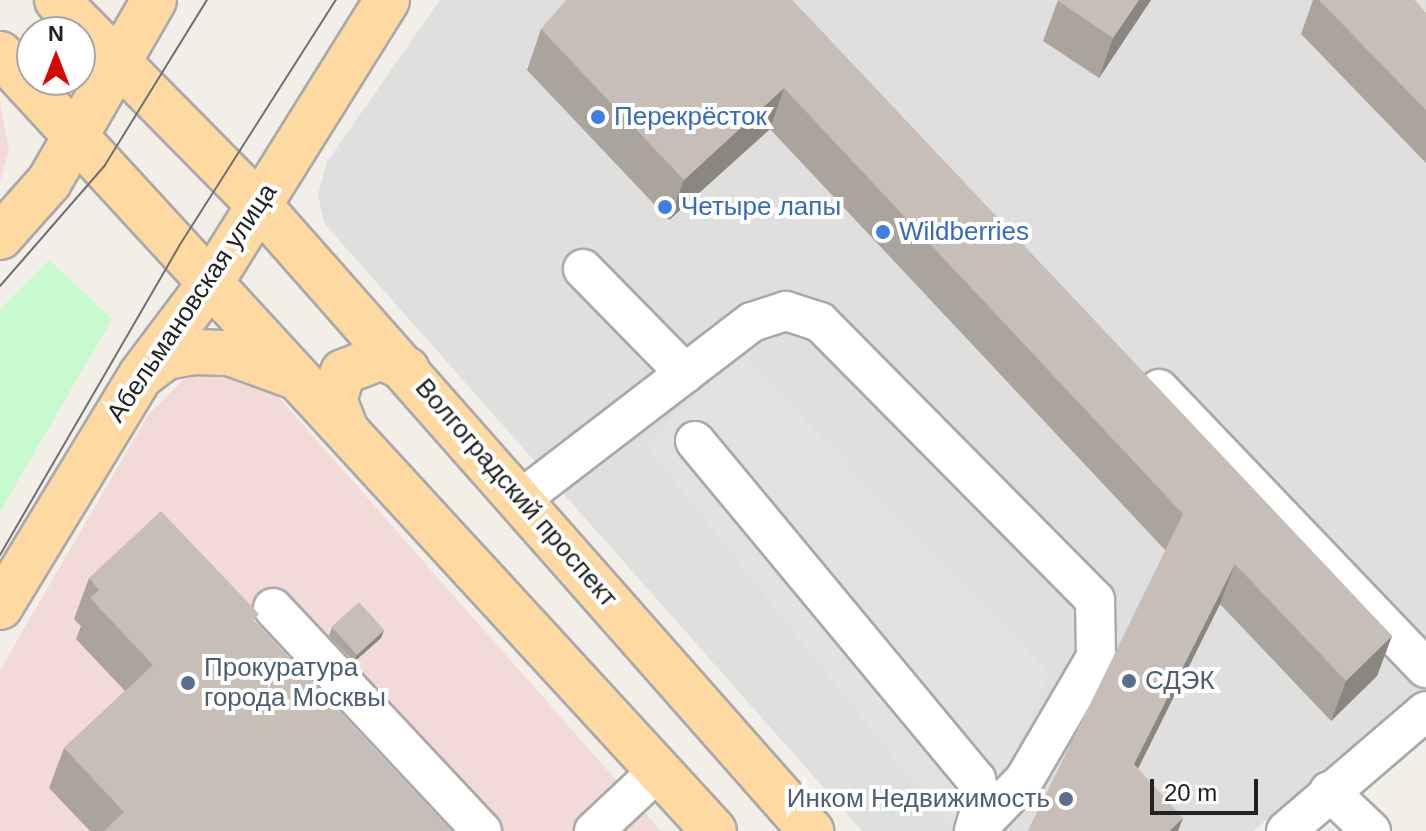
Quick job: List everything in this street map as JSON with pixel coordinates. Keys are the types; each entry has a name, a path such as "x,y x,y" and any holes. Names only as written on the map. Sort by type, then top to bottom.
{"main road":[{"name":"Волгоградский проспект","path":"57,0 259,205 811,831"},
{"path":"0,237 49,182 115,60 154,0"},
{"name":"Абельмановская улица","path":"0,607 141,375 211,282 387,0"},
{"path":"0,54 714,831"},
{"path":"141,375 166,357 229,353 303,381"},
{"path":"345,427 334,400 343,372 382,357 407,370"}],"street":[{"path":"583,269 685,373"},
{"path":"521,499 752,322 786,311 820,322 1095,600 1096,657 1024,780 976,830"},
{"path":"1135,365 1426,668"},
{"path":"695,441 976,779 976,830"},
{"path":"273,608 482,831"},
{"path":"1286,831 1426,711"},
{"path":"594,831 659,770"},
{"path":"1329,791 1371,831"}],"shaded area":[{"path":"440,0 1426,0 1426,688 1253,831 862,831 324,223 318,194 327,162"},
{"path":"0,103 9,150 0,181"},
{"path":"740,353 1050,674 987,812 948,827 645,444"},
{"path":"210,372 263,384 283,402 661,831 0,831 0,670 148,415 183,380"}],"green space":[{"path":"49,260 112,319 0,512 0,309"}],"building":[{"path":"566,0 792,0 1392,636 1346,681 1235,564 1134,764 1183,818 1169,831 1028,831 1183,514 784,88 684,180 541,29"},
{"path":"1057,0 1139,0 1113,38"},
{"path":"1319,0 1414,0 1426,13 1426,110"},
{"name":"Прокуратура города Москвы","path":"161,511 259,614 253,620 451,831 104,831 124,812 64,748 153,665 90,598 99,590 89,578"},
{"path":"359,602 384,630 357,655 332,627"}],"tram line":[{"path":"0,286 105,165 207,0"},
{"path":"0,555 179,246 336,0"}],"place":[{"name":"Перекрёсток","path":"598,117"},
{"name":"Четыре лапы","path":"665,207"},
{"name":"Wildberries","path":"883,232"},
{"name":"СДЭК","path":"1129,681"},
{"name":"Прокуратура города Москвы","path":"188,683"},
{"name":"Инком Недвижимость","path":"1066,799"}]}
